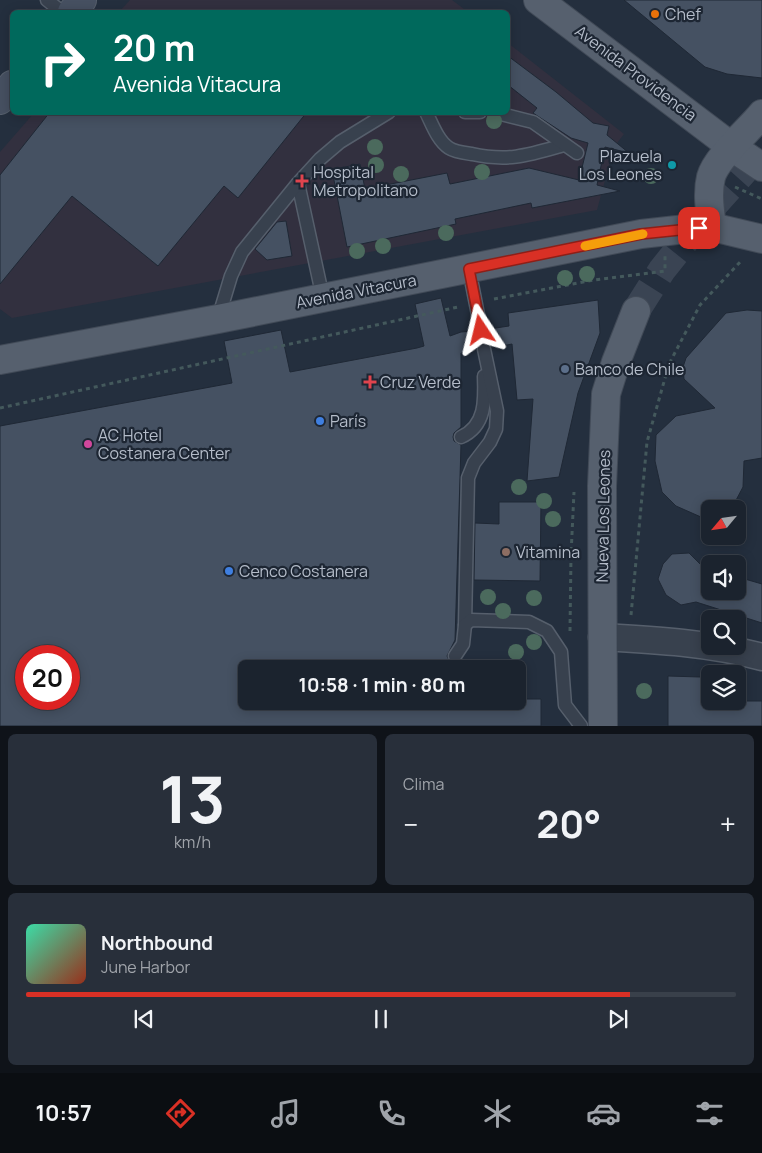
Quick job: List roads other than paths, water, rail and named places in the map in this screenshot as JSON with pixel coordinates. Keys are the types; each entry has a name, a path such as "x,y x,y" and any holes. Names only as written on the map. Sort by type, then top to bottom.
{"main road":[{"name":"Avenida Providencia","path":"538,0 732,147 762,167"},
{"path":"761,238 712,227 709,190 712,175 718,163 762,114"},
{"name":"Avenida Vitacura","path":"0,360 662,231 712,227"},
{"name":"Nueva Los Leones","path":"603,726 602,486 606,394 636,311"}],"street":[{"path":"74,10 82,0"},
{"path":"0,100 10,88"},
{"path":"602,637 693,644 744,652 762,657"}],"lane":[{"path":"47,0 60,10"},
{"path":"218,319 231,276 242,252 320,159 340,142 383,115"},
{"path":"428,115 442,142 450,149 462,152 492,158 524,157 564,145"},
{"path":"505,115 533,122 576,153"},
{"path":"298,183 323,298"},
{"path":"469,269 481,330"},
{"path":"455,656 463,644 465,625 468,478 474,463 490,442 496,429 497,411 484,349 484,398 480,420 468,434 461,437"},
{"path":"465,625 471,620 529,622 547,631 561,652 565,705 581,726"}],"tunnel":[{"path":"636,311 662,270 713,206 762,151"}],"place":[{"name":"Chef","path":"655,14"},
{"name":"Plazuela Los Leones","path":"672,165"},
{"name":"Hospital Metropolitano","path":"302,181"},
{"name":"Banco de Chile","path":"565,369"},
{"name":"Cruz Verde","path":"370,382"},
{"name":"París","path":"320,421"},
{"name":"AC Hotel Costanera Center","path":"88,444"},
{"name":"Vitamina","path":"506,552"},
{"name":"Cenco Costanera","path":"229,571"}]}
